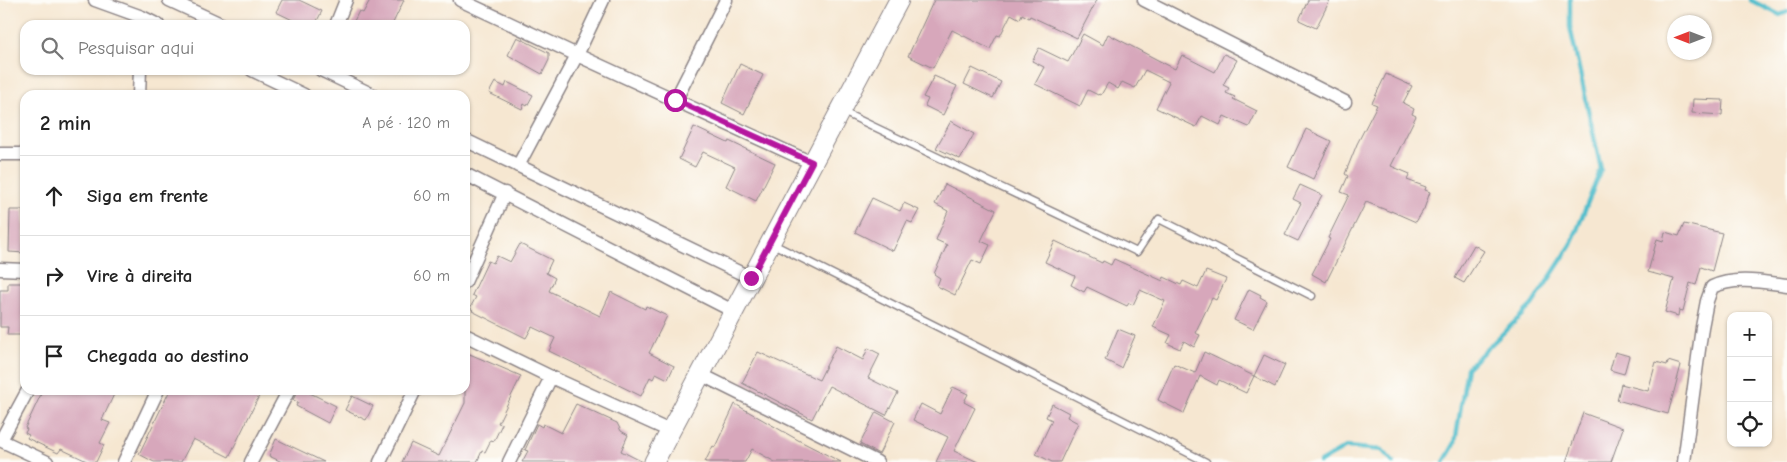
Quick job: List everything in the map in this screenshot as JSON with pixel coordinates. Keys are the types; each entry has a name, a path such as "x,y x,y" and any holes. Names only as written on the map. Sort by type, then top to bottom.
{"street":[{"path":"94,0 140,20"},
{"path":"169,0 212,20"},
{"path":"338,20 346,0"},
{"path":"518,166 577,56 603,0"},
{"path":"675,100 726,0"},
{"path":"654,462 899,0"},
{"path":"1144,0 1345,102"},
{"path":"466,1 577,56 812,162"},
{"path":"139,90 140,75"},
{"path":"262,75 294,90"},
{"path":"331,75 363,90"},
{"path":"470,142 751,278"},
{"path":"0,154 20,154"},
{"path":"470,176 734,312"},
{"path":"470,271 505,193"},
{"path":"0,269 20,270"},
{"path":"1684,462 1702,327 1712,287 1722,282 1759,282 1787,285"},
{"path":"470,337 551,377 670,431"},
{"path":"700,374 876,462"},
{"path":"509,462 551,377"},
{"path":"25,395 1,440 47,462"},
{"path":"124,462 156,395"},
{"path":"251,462 286,395"},
{"path":"380,462 413,395"}],"lane":[{"path":"840,111 1137,252 1158,219 1312,296"},
{"path":"770,242 1206,462"}],"building":[{"path":"282,0 299,0 322,11 318,20 293,20 276,12"},
{"path":"370,0 404,0 394,20 354,20 359,11 363,13"},
{"path":"934,0 1097,0 1077,38 1022,14 1020,19 1011,14 1000,36 997,35 990,49 952,30 933,68 908,56"},
{"path":"1308,0 1330,0 1316,28 1299,20"},
{"path":"1083,34 1103,45 1108,34 1175,69 1182,55 1215,72 1224,54 1237,60 1223,85 1229,88 1226,93 1235,97 1233,99 1257,111 1249,127 1224,116 1220,125 1202,116 1196,127 1156,108 1169,82 1145,70 1135,88 1122,82 1118,89 1108,83 1101,95 1088,90 1080,106 1035,84 1044,67 1032,61 1039,48 1068,62"},
{"path":"517,37 549,53 549,60 542,74 508,55"},
{"path":"740,64 763,75 744,114 722,103"},
{"path":"972,68 1001,82 993,98 964,84"},
{"path":"1386,74 1412,86 1403,103 1414,109 1412,114 1416,116 1391,166 1410,174 1407,180 1426,187 1425,190 1430,192 1424,209 1416,222 1366,202 1326,282 1312,274 1349,195 1341,192 1348,176 1345,174 1357,144 1377,105 1372,103"},
{"path":"934,76 957,86 943,115 925,106 928,99 923,97"},
{"path":"495,82 505,87 507,82 533,95 527,106 524,104 522,109 489,93"},
{"path":"1693,99 1723,100 1722,115 1692,113"},
{"path":"951,121 974,134 960,159 936,148"},
{"path":"694,127 775,163 756,201 726,186 735,167 703,152 695,167 679,159"},
{"path":"1306,129 1331,141 1313,179 1288,167"},
{"path":"945,184 996,210 981,241 990,245 981,264 972,260 955,295 937,286 940,278 934,274 947,245 936,240 948,211 935,204"},
{"path":"1300,185 1322,195 1298,241 1285,235 1301,203 1293,199"},
{"path":"872,198 900,211 904,203 919,210 912,223 907,221 893,251 855,232"},
{"path":"10,210 20,210 20,253 9,252"},
{"path":"1684,224 1722,233 1712,271 1701,267 1696,285 1690,283 1683,311 1679,310 1678,316 1665,312 1674,279 1648,272 1657,239 1663,241 1665,232 1679,236"},
{"path":"1055,241 1102,263 1103,261 1111,265 1114,259 1163,281 1164,277 1181,285 1183,281 1198,288 1206,271 1226,279 1216,300 1212,298 1195,333 1200,335 1194,347 1184,341 1180,349 1167,343 1171,335 1153,327 1165,301 1140,290 1133,305 1129,303 1127,306 1087,287 1084,292 1071,285 1075,276 1045,262"},
{"path":"520,244 552,260 546,273 555,278 549,291 600,316 611,292 645,309 646,306 667,316 649,353 674,366 668,379 656,373 653,379 650,377 641,396 549,351 555,338 532,327 526,338 472,311 470,308 476,297 472,295 488,261 493,263 497,256 510,262"},
{"path":"1474,245 1484,251 1464,283 1455,278"},
{"path":"8,283 20,283 20,335 7,335 8,327 0,327 0,290 8,290"},
{"path":"1249,289 1261,295 1260,297 1267,301 1253,329 1234,320"},
{"path":"1118,329 1135,336 1121,368 1105,360"},
{"path":"836,346 863,360 868,348 880,354 868,378 898,393 886,415 829,386 812,419 742,383 758,352 819,380"},
{"path":"1204,352 1254,376 1246,393 1219,380 1217,385 1200,376 1184,413 1158,400 1174,364 1195,373"},
{"path":"1615,352 1629,356 1624,374 1610,370"},
{"path":"470,354 521,376 498,423 502,424 494,441 491,440 485,452 482,451 477,462 402,462 411,443 439,456 465,403 465,395 470,395"},
{"path":"1264,355 1285,365 1275,387 1254,376"},
{"path":"1668,361 1681,365 1668,414 1617,400 1621,384 1648,391 1656,362 1667,365"},
{"path":"953,387 968,394 964,402 975,408 954,451 978,462 936,462 948,437 913,420 921,404 940,414"},
{"path":"41,395 114,395 102,420 110,423 100,443 104,445 96,462 89,462 61,449 58,453 27,438 29,435 25,433 27,429 25,428"},
{"path":"168,395 260,395 229,457 193,439 181,462 154,462 139,454"},
{"path":"296,395 314,395 336,406 328,423 296,406 298,402 293,400"},
{"path":"352,396 373,406 366,420 345,410"},
{"path":"576,404 617,423 621,431 628,435 621,451 643,462 522,462 528,451 525,450 537,424 542,427 543,424 561,433"},
{"path":"735,404 841,462 775,462 752,449 745,462 705,462 713,446 715,447"},
{"path":"1052,404 1069,413 1067,417 1078,423 1060,462 1052,462 1036,454 1052,420 1046,417"},
{"path":"876,412 895,422 879,454 860,444"},
{"path":"1583,413 1623,428 1611,462 1566,462"},
{"path":"276,439 324,462 282,462 269,456"}],"waterway":[{"path":"1444,462 1455,443 1467,368 1532,305 1571,245 1601,169 1570,27 1570,0"},
{"path":"1750,0 1780,15 1787,12"},
{"path":"1320,462 1346,447 1382,450 1393,462"}],"route":[{"path":"675,100 812,162 751,278"}]}
